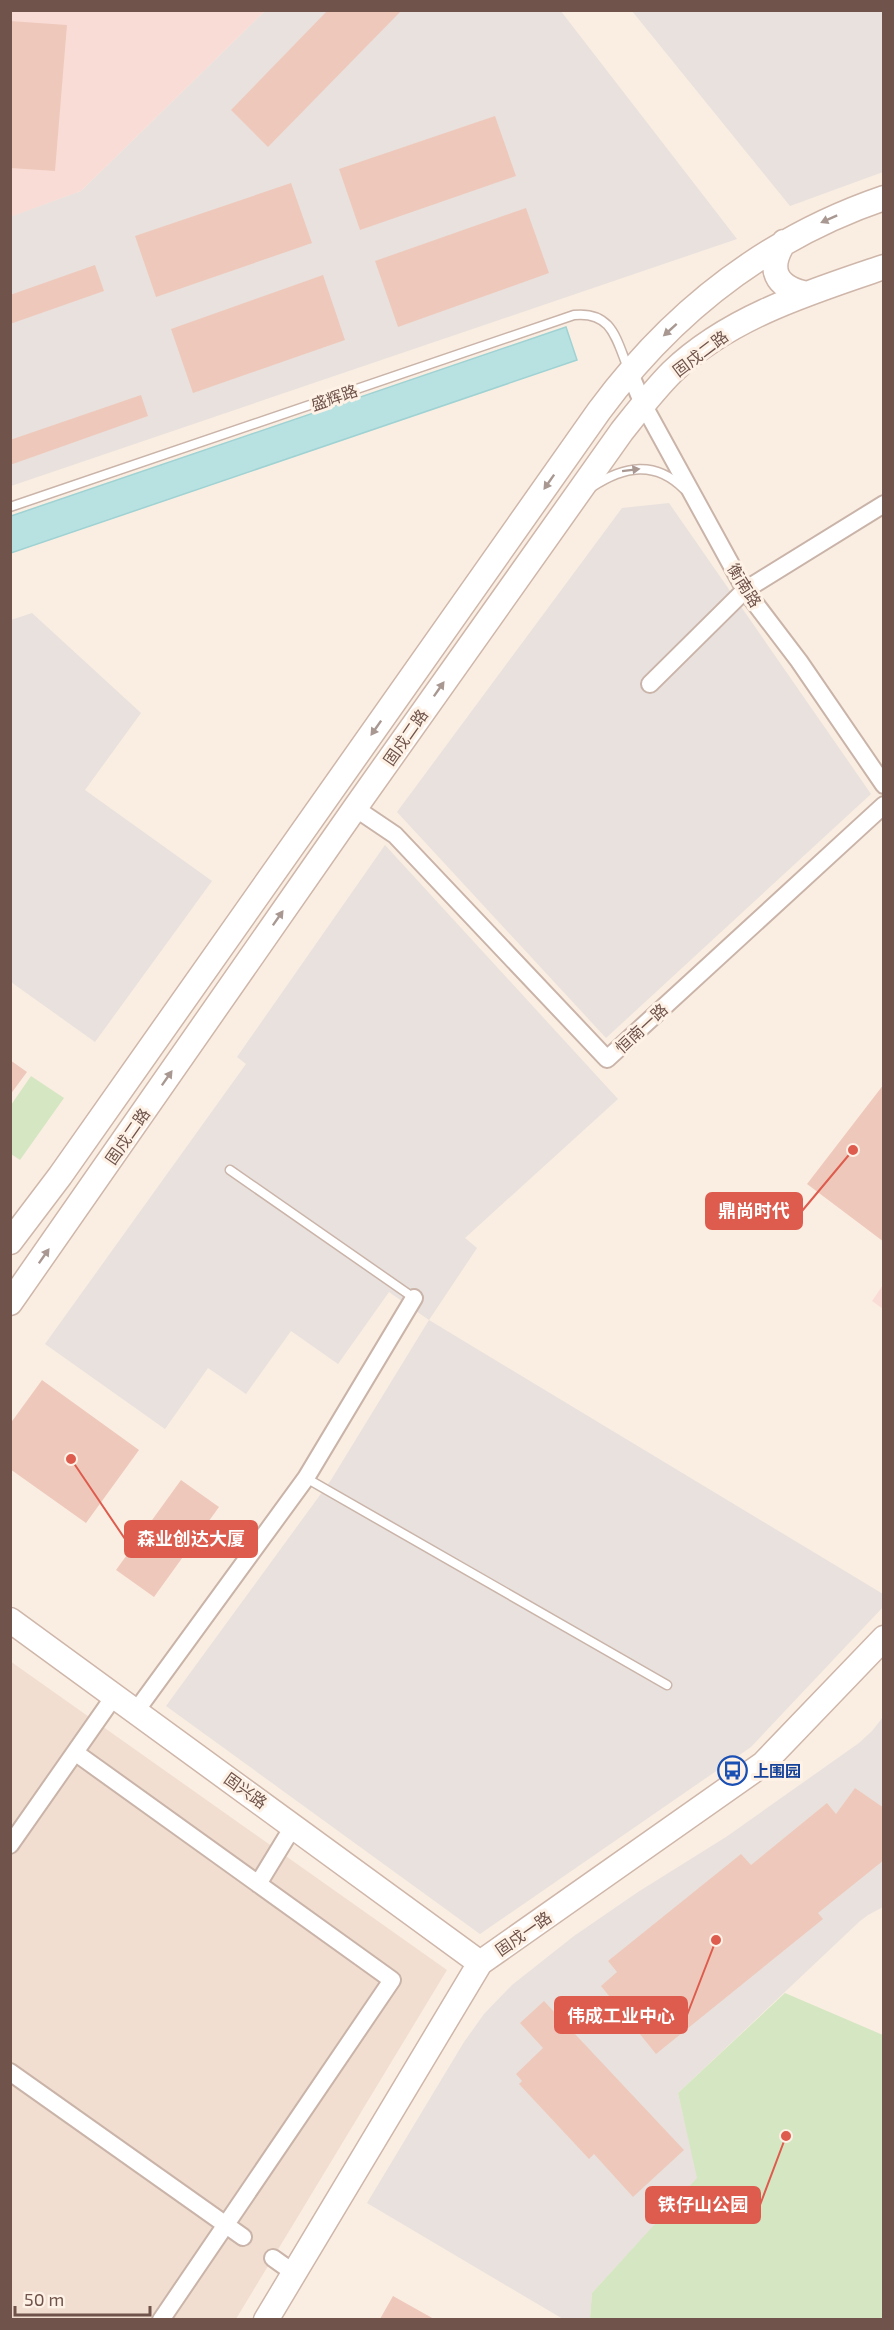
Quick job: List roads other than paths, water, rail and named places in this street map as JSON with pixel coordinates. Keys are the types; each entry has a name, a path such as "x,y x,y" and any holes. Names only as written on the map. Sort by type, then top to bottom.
{"street":[{"name":"固戍二路","path":"10,1242 60,1176 629,371 694,308 729,280 784,242 833,217 884,198"},
{"path":"784,242 776,254 774,264 777,275 784,285 793,291 807,294"},
{"name":"固戍二路","path":"10,1303 355,808 643,404 673,372 708,343 752,318 807,294 884,267"},
{"name":"衡南路","path":"629,371 643,404 745,590 799,660 884,785"},
{"path":"650,684 745,590 884,504"},
{"name":"恒南一路","path":"355,808 395,835 607,1059 884,805"},
{"path":"136,1711 306,1478 414,1298"},
{"name":"固兴路","path":"10,1620 294,1825 480,1963"},
{"name":"固戍一路","path":"266,2319 480,1963 763,1764 884,1638"},
{"path":"10,1845 115,1695"},
{"path":"76,1753 392,1980 161,2319"},
{"path":"258,1884 294,1825"},
{"path":"10,2072 243,2236"},
{"path":"273,2258 294,2273"}],"lane":[{"name":"盛辉路","path":"10,507 574,315 596,316 606,322 612,330 629,371"},
{"path":"565,511 586,491 604,479 621,471 639,469 669,476 697,503"},
{"path":"230,1170 414,1298"},
{"path":"306,1478 667,1685"}],"water":[{"path":"566,327 577,360 11,553 11,516"}],"place":[{"name":"鼎尚时代","path":"853,1150"},
{"name":"森业创达大厦","path":"71,1459"},
{"name":"上围园","path":"732,1770"},
{"name":"伟成工业中心","path":"716,1940"},
{"name":"铁仔山公园","path":"786,2136"}]}
